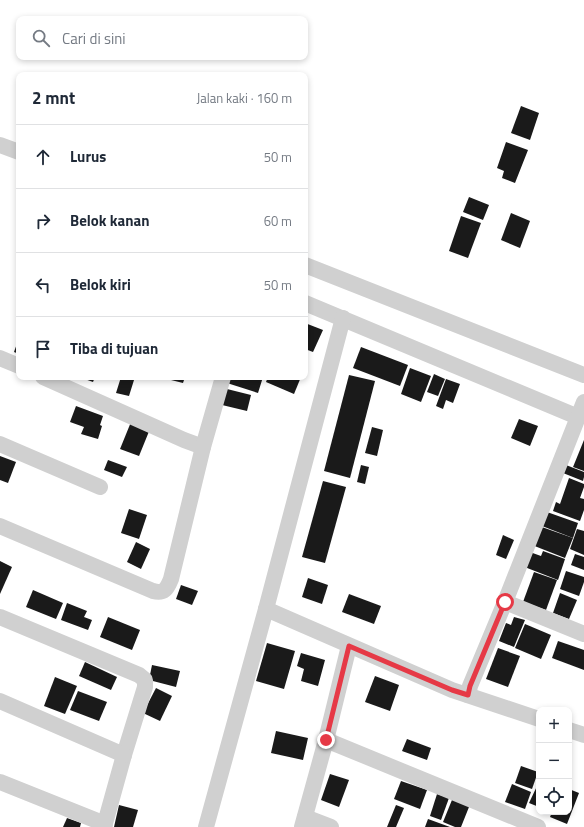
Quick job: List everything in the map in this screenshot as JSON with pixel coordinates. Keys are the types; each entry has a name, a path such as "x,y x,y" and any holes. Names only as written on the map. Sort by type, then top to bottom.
{"street":[{"path":"0,145 16,151"},
{"path":"308,266 584,375"},
{"path":"308,304 578,417"},
{"path":"206,827 266,609 343,318"},
{"path":"0,358 16,365"},
{"path":"50,380 203,447"},
{"path":"0,526 152,591 159,593 164,591 169,585 171,579 203,447 222,380"},
{"path":"468,695 470,686 584,402"},
{"path":"0,444 100,486"},
{"path":"505,602 584,634"},
{"path":"266,609 452,690 536,718"},
{"path":"0,617 139,675 144,680 145,688 124,755 105,826 0,782"},
{"path":"331,827 304,822 349,646"},
{"path":"0,701 124,755"},
{"path":"572,731 584,735"},
{"path":"326,740 538,827"}],"building":[{"path":"521,106 539,113 530,140 511,133"},
{"path":"506,142 528,150 515,183 502,178 504,171 497,168"},
{"path":"469,197 489,205 483,220 463,212"},
{"path":"511,213 530,221 520,248 501,240"},
{"path":"461,216 481,223 468,258 449,251"},
{"path":"308,324 323,330 313,352 308,350"},
{"path":"361,347 408,365 400,386 353,368"},
{"path":"410,368 431,376 421,402 401,394"},
{"path":"434,374 445,379 438,396 427,392"},
{"path":"349,375 375,381 350,478 324,471"},
{"path":"446,379 460,384 453,403 446,400 443,409 436,406"},
{"path":"120,380 134,380 129,396 116,393"},
{"path":"171,380 184,380 183,383"},
{"path":"228,380 262,380 258,393 227,383"},
{"path":"267,380 300,380 294,394 266,382"},
{"path":"227,389 251,395 247,411 222,405"},
{"path":"76,406 103,416 98,439 81,434 84,427 70,422"},
{"path":"519,419 538,426 530,446 511,438"},
{"path":"131,422 150,429 139,456 120,449"},
{"path":"372,427 383,430 377,456 365,453"},
{"path":"584,440 584,471 573,467"},
{"path":"0,456 16,462 8,483 0,480"},
{"path":"108,460 127,467 122,477 104,470"},
{"path":"361,465 369,467 365,484 357,482"},
{"path":"566,465 584,472 583,481 563,473"},
{"path":"569,478 584,484 580,498 584,499 584,510 580,521 553,511 556,502 560,504"},
{"path":"323,481 346,487 325,563 302,557"},
{"path":"129,509 147,515 139,539 121,533"},
{"path":"547,512 578,523 573,538 542,526"},
{"path":"539,526 573,538 565,558 532,545"},
{"path":"577,529 584,531 584,555 570,549"},
{"path":"503,535 514,540 506,559 496,555"},
{"path":"136,542 150,549 141,569 127,562"},
{"path":"527,551 541,556 543,551 565,559 558,580 522,566"},
{"path":"575,554 584,557 584,570 571,565"},
{"path":"0,561 12,567 0,594"},
{"path":"566,571 584,577 584,582 579,596 560,589"},
{"path":"534,572 557,580 546,610 523,602"},
{"path":"308,578 328,585 322,604 302,597"},
{"path":"181,585 198,591 192,605 176,599"},
{"path":"33,590 63,603 56,619 26,607"},
{"path":"560,593 577,600 569,619 553,613"},
{"path":"349,594 381,606 374,624 342,612"},
{"path":"67,603 87,611 84,617 92,620 88,630 61,620"},
{"path":"108,617 140,630 132,650 100,637"},
{"path":"514,617 525,620 514,647 499,641 506,623 511,625"},
{"path":"525,624 551,635 541,659 515,648"},
{"path":"558,641 584,650 584,670 552,658"},
{"path":"267,643 295,651 284,689 256,681"},
{"path":"498,648 520,656 508,687 486,679"},
{"path":"301,653 325,660 318,686 301,681 304,669 297,666"},
{"path":"85,662 117,677 111,690 79,676"},
{"path":"152,665 180,671 176,687 149,680"},
{"path":"375,676 399,685 390,711 365,702"},
{"path":"55,677 77,686 65,714 44,706"},
{"path":"156,688 172,696 160,721 143,713"},
{"path":"78,691 107,702 99,721 70,710"},
{"path":"276,731 308,738 303,760 271,753"},
{"path":"407,739 431,748 427,760 402,751"},
{"path":"521,766 536,771 536,778 532,789 515,783"},
{"path":"330,774 349,780 339,807 321,800"},
{"path":"401,781 427,790 420,809 394,799"},
{"path":"512,784 531,792 525,809 505,802"},
{"path":"536,788 536,806 529,803"},
{"path":"572,790 579,793 572,811"},
{"path":"437,794 449,798 441,820 430,816"},
{"path":"454,795 471,802 461,827 455,827 443,822"},
{"path":"119,805 138,810 133,827 114,827"},
{"path":"396,805 404,808 396,827 387,827"},
{"path":"551,815 570,815 567,824 550,817"},
{"path":"67,818 81,823 80,827 63,827"},
{"path":"428,819 450,827 425,827"}],"route":[{"path":"326,740 349,646 452,690 468,695 470,686 505,602"}]}
